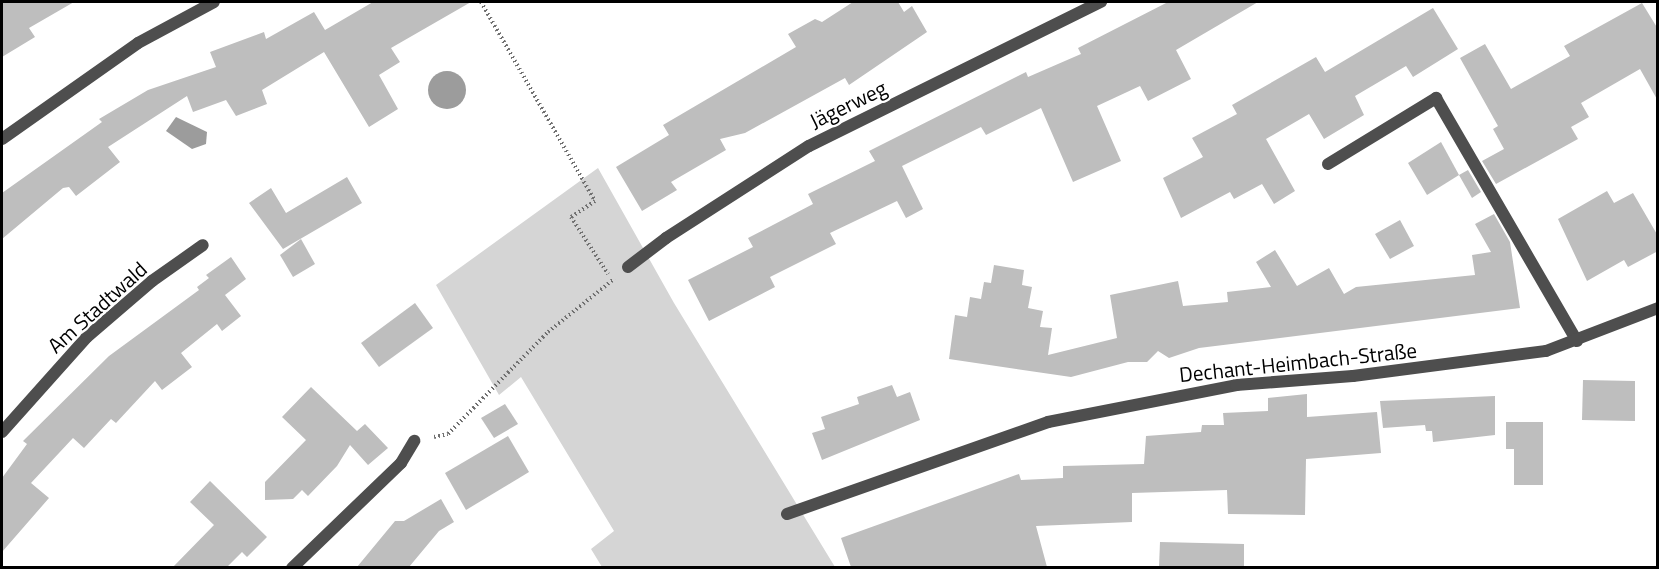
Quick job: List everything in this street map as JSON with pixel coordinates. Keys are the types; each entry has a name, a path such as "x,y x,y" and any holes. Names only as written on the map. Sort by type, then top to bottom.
{"street":[{"path":"2,139 129,49 214,2"},
{"name":"Jägerweg","path":"628,267 666,238 809,146 1101,2"},
{"path":"1328,164 1436,98 1577,341"},
{"name":"Am Stadtwald","path":"2,432 87,337 152,281 203,245"},
{"name":"Dechant-Heimbach-Straße","path":"787,514 1048,422 1135,402 1236,385 1496,360 1577,341 1658,308"},
{"path":"292,567 401,463 414,441"}],"path":[{"path":"481,2 595,201 571,217 612,280"},
{"path":"414,441 448,434 548,332 628,267"}],"shaded area":[{"path":"447,71 460,77 466,90 460,103 447,109 434,103 428,90 434,77"},
{"path":"176,117 207,132 206,144 192,149 166,131"},
{"path":"598,168 674,303 835,567 602,567 591,549 614,531 521,377 499,395 436,285"}],"building":[{"path":"2,2 74,2 29,28 35,37 2,57"},
{"path":"373,2 471,2 391,48 400,62 379,75 398,109 369,127 324,52 262,90 267,104 236,116 226,100 193,112 187,96 108,147 120,162 76,196 69,187 63,188 2,239 2,193 102,122 99,119 148,90 216,67 210,52 264,32 266,39 314,12 325,30"},
{"path":"853,2 898,2 904,12 912,6 927,32 849,85 845,78 745,133 720,139 726,150 671,182 677,190 642,211 616,167 669,135 663,125 796,47 788,34 815,19 822,22"},
{"path":"1168,2 1258,2 1176,50 1191,79 1148,101 1140,86 1097,106 1121,161 1073,182 1041,108 986,135 981,127 902,166 923,209 906,218 897,201 830,233 836,244 770,277 775,287 709,321 688,280 753,247 748,238 813,204 808,194 875,161 869,151 1026,72 1028,77 1081,54 1078,48"},
{"path":"1642,3 1658,29 1658,101 1640,69 1581,103 1589,117 1571,127 1578,139 1496,184 1482,161 1504,149 1493,129 1498,126 1460,58 1485,44 1511,89 1570,56 1564,46"},
{"path":"1433,8 1458,49 1413,77 1406,66 1355,96 1364,115 1324,139 1309,114 1266,139 1295,191 1274,204 1262,184 1234,199 1230,192 1181,218 1163,178 1203,157 1192,138 1237,114 1232,105 1316,57 1325,72"},
{"path":"1441,142 1459,175 1427,195 1408,163"},
{"path":"1468,170 1481,192 1472,198 1459,175"},
{"path":"347,177 362,203 283,249 249,203 271,188 286,213"},
{"path":"1607,191 1614,203 1633,193 1658,236 1658,251 1628,267 1624,260 1587,281 1558,219"},
{"path":"1494,214 1510,242 1520,308 1199,348 1169,358 1158,351 1147,362 1128,362 1071,377 949,359 955,315 967,317 970,297 981,299 984,282 991,283 994,265 1024,270 1022,285 1032,287 1028,308 1043,311 1040,327 1052,328 1048,355 1117,338 1110,295 1178,281 1183,306 1228,302 1227,292 1271,287 1256,262 1275,250 1297,286 1329,268 1344,294 1356,287 1475,275 1472,255 1491,252 1475,224"},
{"path":"1400,220 1414,246 1390,259 1375,234"},
{"path":"301,239 315,264 293,277 280,255"},
{"path":"231,257 246,279 225,295 241,316 222,331 217,324 181,353 192,367 162,390 155,381 116,423 111,419 84,448 73,438 31,483 49,498 2,552 2,478 27,444 23,441 109,356 199,290 197,287 209,278 206,275"},
{"path":"415,303 433,328 379,367 361,343"},
{"path":"1583,380 1635,381 1635,421 1582,420"},
{"path":"892,385 897,397 910,392 920,420 822,460 812,433 825,429 821,417 859,404 857,397"},
{"path":"311,387 357,431 365,424 388,448 368,465 350,445 337,466 308,496 302,490 293,499 265,500 265,482 306,440 282,417"},
{"path":"1307,394 1307,417 1377,412 1381,453 1306,459 1305,515 1228,514 1227,490 1132,493 1132,522 1036,526 1047,567 851,567 841,538 1019,474 1021,480 1063,478 1063,466 1144,464 1146,436 1201,432 1202,425 1224,425 1223,413 1268,411 1268,398"},
{"path":"1495,396 1495,435 1433,442 1432,431 1426,431 1425,425 1383,428 1380,401"},
{"path":"505,404 518,424 494,438 481,418"},
{"path":"1506,422 1543,422 1543,485 1514,485 1514,449 1506,449"},
{"path":"508,436 529,472 466,510 445,473"},
{"path":"210,481 267,537 247,557 242,552 227,567 173,567 214,525 190,502"},
{"path":"441,499 454,522 439,531 409,567 357,567 395,521 404,521"},
{"path":"1160,542 1244,544 1244,567 1159,567"}]}
